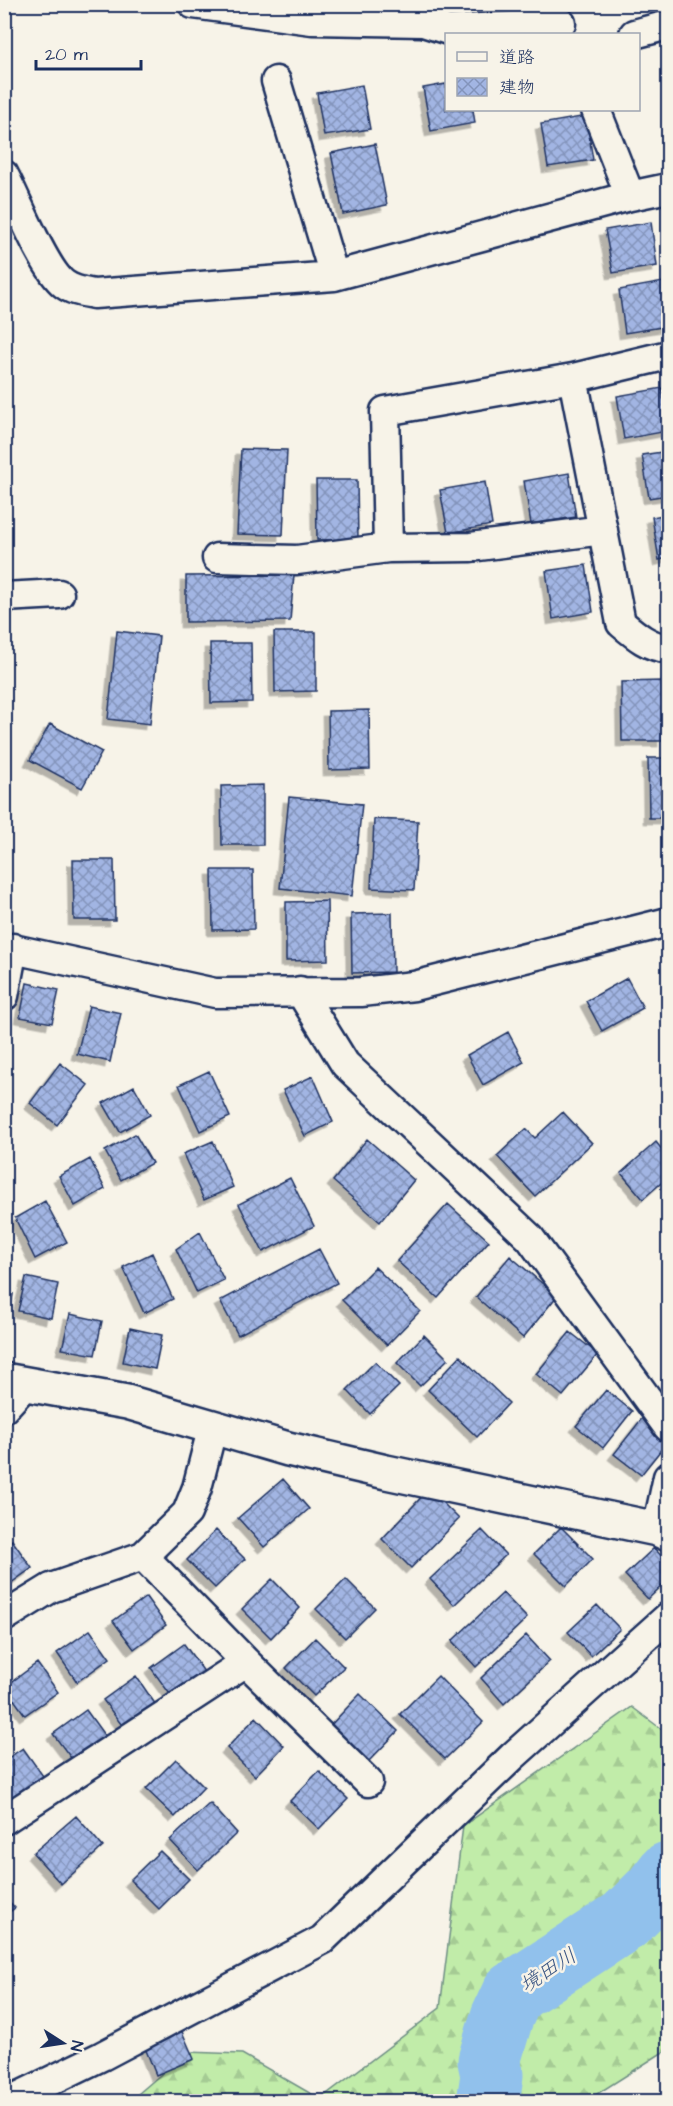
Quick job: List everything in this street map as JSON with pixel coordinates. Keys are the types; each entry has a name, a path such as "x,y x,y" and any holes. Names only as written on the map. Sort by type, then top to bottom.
{"street":[{"path":"194,4 312,20 423,22 448,30 559,19"},
{"path":"638,33 669,26"},
{"path":"276,81 334,276"},
{"path":"596,111 630,196"},
{"path":"4,175 49,268 63,284 77,291 94,294 334,276 630,196 669,188"},
{"path":"388,548 385,411 573,378 669,355"},
{"path":"573,378 621,623 638,637 660,648 669,648"},
{"path":"217,558 297,560 388,548 471,547 603,530"},
{"path":"4,597 59,594"},
{"path":"4,996 9,947 215,993 361,992 414,986 669,922"},
{"path":"300,991 345,1064 530,1238 669,1427"},
{"path":"11,1391 127,1402 288,1449 663,1531 669,1477"},
{"path":"4,1617 51,1588 143,1557 187,1513 197,1488 213,1426"},
{"path":"143,1557 368,1782"},
{"path":"7,2102 102,2056 322,1940 513,1756 669,1617"},
{"path":"4,1820 246,1662"}],"green space":[{"path":"632,1707 668,1734 668,2049 586,2101 132,2102 138,2094 187,2052 242,2054 320,2099 440,2008 463,1826"}],"building":[{"path":"445,84 445,111 473,111 475,123 431,131 423,88"},
{"path":"362,85 370,129 324,136 317,93"},
{"path":"586,116 593,160 548,167 541,124"},
{"path":"375,144 387,205 343,214 331,153"},
{"path":"651,222 657,266 613,273 605,230"},
{"path":"663,282 668,326 625,333 619,290"},
{"path":"662,388 668,431 624,439 617,396"},
{"path":"241,449 287,450 283,535 237,534"},
{"path":"668,451 668,495 649,498 642,455"},
{"path":"569,473 576,517 531,524 524,481"},
{"path":"316,480 357,480 358,539 317,540"},
{"path":"485,482 492,525 448,533 440,490"},
{"path":"668,514 668,558 659,560 652,517"},
{"path":"586,565 593,612 553,619 546,571"},
{"path":"294,575 290,621 186,622 186,576"},
{"path":"117,631 159,636 150,724 108,719"},
{"path":"274,632 316,632 316,691 275,692"},
{"path":"210,643 251,643 252,702 211,703"},
{"path":"662,681 663,741 622,741 621,682"},
{"path":"369,710 370,769 329,770 328,711"},
{"path":"50,724 102,752 82,788 30,760"},
{"path":"648,758 668,758 668,818 649,818"},
{"path":"263,785 263,845 222,845 221,786"},
{"path":"289,797 362,804 352,896 280,888"},
{"path":"374,819 418,821 414,890 371,888"},
{"path":"73,860 114,860 115,920 74,920"},
{"path":"212,870 253,870 254,929 213,930"},
{"path":"327,901 328,960 286,961 286,902"},
{"path":"392,913 393,972 352,973 351,914"},
{"path":"627,978 643,1008 602,1031 586,1001"},
{"path":"27,983 59,990 52,1023 20,1017"},
{"path":"89,1006 121,1013 110,1062 77,1054"},
{"path":"508,1032 524,1062 483,1085 467,1055"},
{"path":"60,1063 88,1085 57,1125 30,1103"},
{"path":"209,1071 230,1117 200,1131 179,1085"},
{"path":"313,1076 333,1122 305,1136 283,1090"},
{"path":"134,1086 150,1115 120,1132 103,1103"},
{"path":"563,1112 592,1143 535,1196 497,1156 526,1129 535,1138"},
{"path":"135,1134 152,1163 121,1180 105,1151"},
{"path":"367,1139 414,1180 380,1222 333,1181"},
{"path":"213,1141 233,1187 204,1200 183,1154"},
{"path":"656,1142 668,1157 668,1177 643,1199 621,1173"},
{"path":"90,1159 105,1189 75,1206 59,1176"},
{"path":"290,1178 314,1226 263,1252 239,1204"},
{"path":"45,1201 67,1242 35,1259 15,1218"},
{"path":"448,1204 489,1241 438,1298 397,1261"},
{"path":"200,1232 224,1280 197,1293 176,1249"},
{"path":"319,1249 337,1283 238,1335 220,1301"},
{"path":"152,1253 173,1299 144,1313 123,1267"},
{"path":"510,1256 557,1296 523,1338 476,1297"},
{"path":"375,1267 420,1311 387,1345 342,1300"},
{"path":"26,1277 58,1284 51,1318 18,1311"},
{"path":"4,1293 13,1294 6,1329 4,1329"},
{"path":"70,1314 102,1321 95,1355 62,1349"},
{"path":"130,1328 162,1335 155,1369 123,1362"},
{"path":"570,1332 598,1354 563,1396 536,1374"},
{"path":"424,1335 448,1359 420,1386 397,1363"},
{"path":"460,1356 509,1403 477,1437 428,1390"},
{"path":"375,1362 399,1386 370,1414 347,1390"},
{"path":"606,1390 632,1411 603,1448 576,1426"},
{"path":"643,1417 668,1441 641,1475 614,1454"},
{"path":"283,1479 309,1509 264,1547 238,1518"},
{"path":"429,1489 459,1519 411,1568 382,1539"},
{"path":"561,1527 593,1559 566,1586 534,1554"},
{"path":"216,1530 245,1559 215,1588 187,1560"},
{"path":"482,1530 506,1555 454,1605 430,1579"},
{"path":"12,1540 32,1568 4,1588 4,1545"},
{"path":"654,1548 668,1563 668,1580 648,1599 625,1575"},
{"path":"272,1579 300,1608 271,1638 242,1609"},
{"path":"346,1579 375,1608 345,1638 316,1609"},
{"path":"503,1593 527,1618 476,1667 452,1641"},
{"path":"146,1597 166,1625 134,1649 113,1621"},
{"path":"597,1605 620,1629 591,1656 568,1632"},
{"path":"90,1630 110,1658 77,1682 57,1653"},
{"path":"526,1635 550,1661 504,1704 481,1678"},
{"path":"315,1638 344,1667 314,1696 286,1668"},
{"path":"184,1644 205,1673 172,1697 151,1668"},
{"path":"37,1663 58,1692 25,1715 5,1687"},
{"path":"136,1676 156,1705 124,1728 103,1700"},
{"path":"438,1676 483,1722 445,1759 400,1714"},
{"path":"360,1694 398,1731 367,1763 329,1727"},
{"path":"86,1710 107,1739 74,1762 53,1734"},
{"path":"256,1717 284,1746 255,1776 227,1748"},
{"path":"23,1748 43,1776 10,1800 4,1792 4,1761"},
{"path":"176,1759 204,1787 175,1817 146,1789"},
{"path":"319,1771 348,1799 319,1829 290,1801"},
{"path":"210,1803 237,1833 198,1870 170,1840"},
{"path":"76,1816 103,1847 61,1884 33,1853"},
{"path":"160,1851 189,1879 159,1909 130,1880"},
{"path":"4,1896 15,1908 4,1916"},
{"path":"180,2027 194,2059 156,2075 143,2043"}],"waterway":[{"name":"境田川","path":"488,2102 492,2075 489,2061 502,2017 513,1993 625,1920 655,1890 668,1873"}]}
